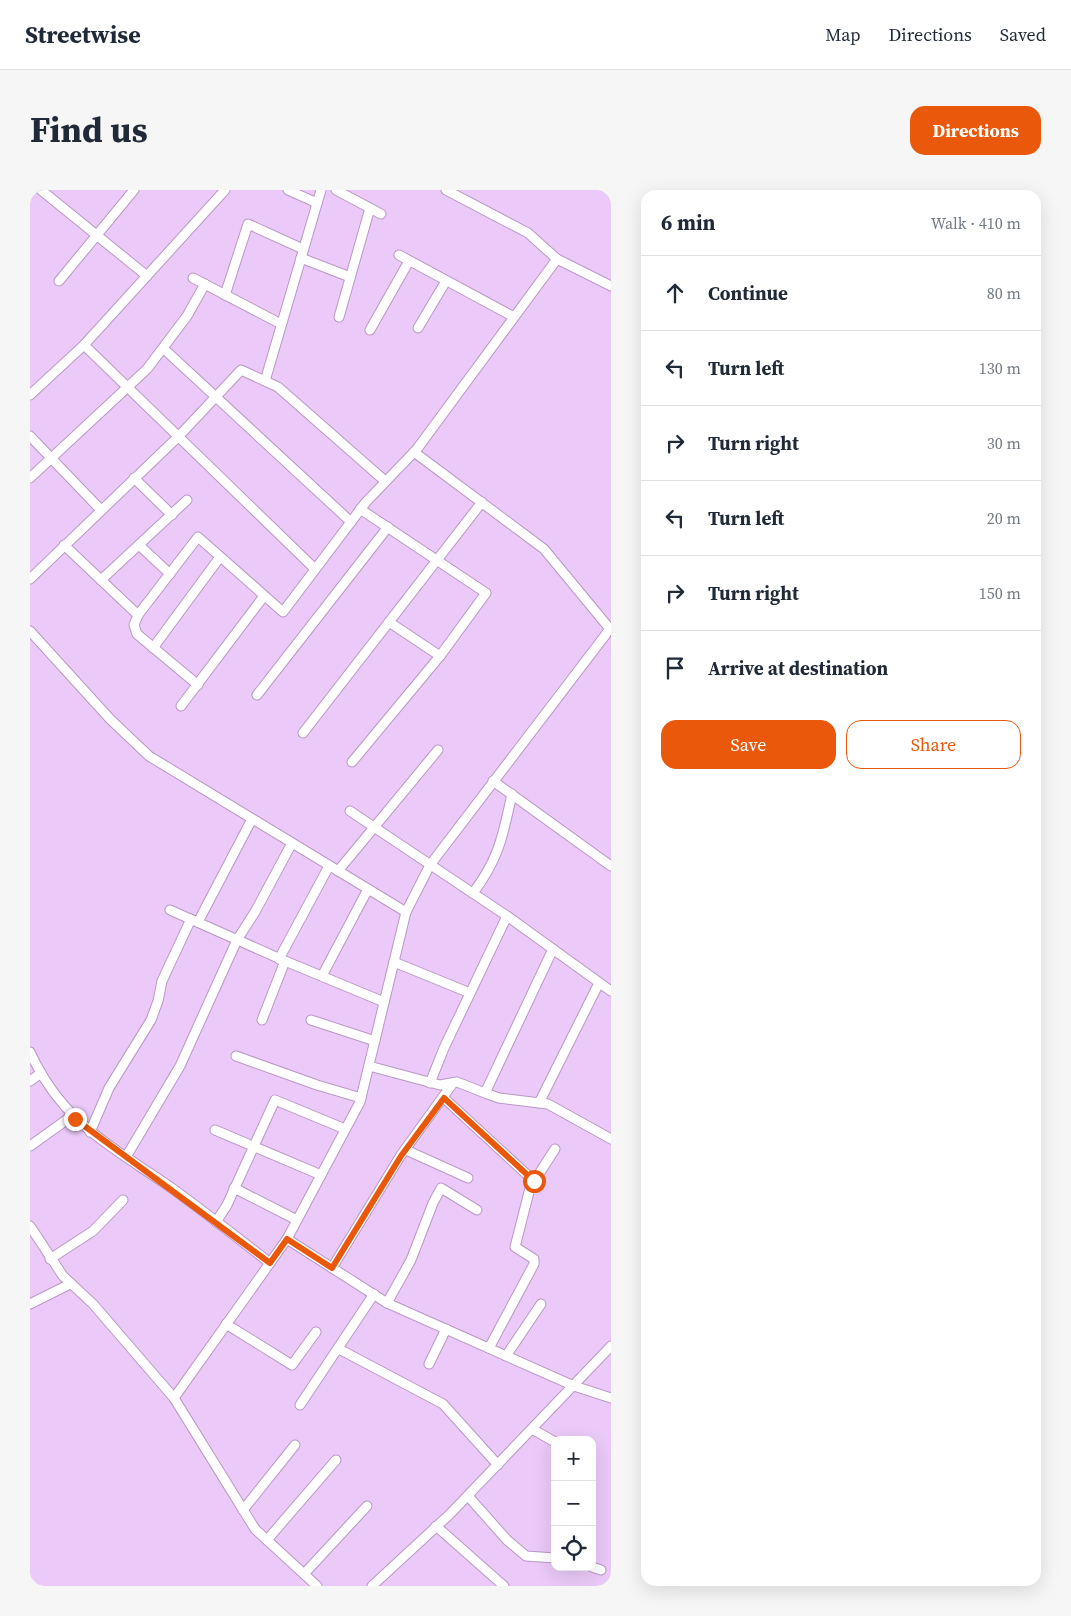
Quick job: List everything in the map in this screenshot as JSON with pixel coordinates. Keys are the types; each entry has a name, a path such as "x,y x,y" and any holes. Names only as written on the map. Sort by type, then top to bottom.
{"street":[{"path":"41,190 148,276"},
{"path":"59,281 134,190"},
{"path":"30,395 84,345 225,190"},
{"path":"288,190 317,202"},
{"path":"264,381 321,190"},
{"path":"336,190 381,214"},
{"path":"446,190 528,233 557,259 611,286"},
{"path":"338,317 370,208"},
{"path":"225,295 248,224 302,254 350,277"},
{"path":"399,256 514,318"},
{"path":"198,685 137,634 134,625 138,615 198,537 282,612 360,509 414,452 557,259"},
{"path":"370,330 409,261"},
{"path":"193,278 281,324"},
{"path":"418,328 446,281"},
{"path":"30,478 128,387 164,349 187,316 205,284"},
{"path":"84,345 316,569"},
{"path":"164,349 351,522"},
{"path":"30,579 179,436 241,370 278,387 300,404 385,481"},
{"path":"30,436 101,510"},
{"path":"174,1398 287,1239 361,1098 406,912 430,865 610,630 544,549 414,452"},
{"path":"134,478 172,515"},
{"path":"100,580 188,500"},
{"path":"303,733 482,502"},
{"path":"352,762 440,656 486,593 360,509"},
{"path":"257,695 388,527"},
{"path":"64,545 138,615"},
{"path":"139,545 170,574"},
{"path":"153,648 220,557"},
{"path":"181,706 264,596"},
{"path":"389,622 440,656"},
{"path":"30,632 110,719 148,756 406,912"},
{"path":"338,871 438,750"},
{"path":"493,781 611,866"},
{"path":"473,893 491,868 500,849 512,794"},
{"path":"350,812 507,916 611,992"},
{"path":"90,1132 109,1088 150,1020 158,1001 162,981 252,819"},
{"path":"126,1157 180,1066 237,940 255,912 292,843"},
{"path":"262,1020 282,960 329,866"},
{"path":"322,976 368,889"},
{"path":"170,910 282,960 384,1002"},
{"path":"430,1083 444,1048 507,916"},
{"path":"485,1093 552,949"},
{"path":"394,962 470,993"},
{"path":"539,1103 599,983"},
{"path":"311,1020 375,1041"},
{"path":"30,1052 59,1102 90,1132 270,1263"},
{"path":"236,1056 317,1085 361,1098"},
{"path":"368,1066 440,1085 453,1083 499,1098 548,1104 611,1139"},
{"path":"30,1080 41,1073"},
{"path":"332,1268 401,1156 453,1083"},
{"path":"444,1098 534,1181"},
{"path":"216,1222 227,1205 275,1100 345,1130"},
{"path":"30,1146 72,1116"},
{"path":"215,1130 321,1174"},
{"path":"490,1348 534,1264 534,1259 515,1247 528,1194 534,1181 555,1149"},
{"path":"406,1150 468,1178"},
{"path":"234,1188 297,1220"},
{"path":"387,1303 411,1260 433,1203 441,1188 478,1210"},
{"path":"50,1259 93,1231 123,1200"},
{"path":"30,1226 50,1259 70,1284 93,1304 174,1398 255,1529 317,1586"},
{"path":"287,1239 387,1303 574,1386 611,1398"},
{"path":"30,1304 70,1284"},
{"path":"300,1405 374,1294"},
{"path":"506,1356 541,1304"},
{"path":"226,1324 292,1366 316,1332"},
{"path":"430,1364 446,1329"},
{"path":"372,1586 468,1496 611,1346"},
{"path":"339,1349 443,1404 498,1465"},
{"path":"532,1430 551,1440"},
{"path":"243,1510 295,1445"},
{"path":"267,1540 336,1460"},
{"path":"468,1496 507,1540 526,1556 551,1558"},
{"path":"304,1574 368,1506"},
{"path":"436,1526 504,1586"}],"route":[{"path":"75,1119 84,1128 175,1191 270,1263 287,1239 332,1268 401,1156 444,1098 534,1181"}]}
